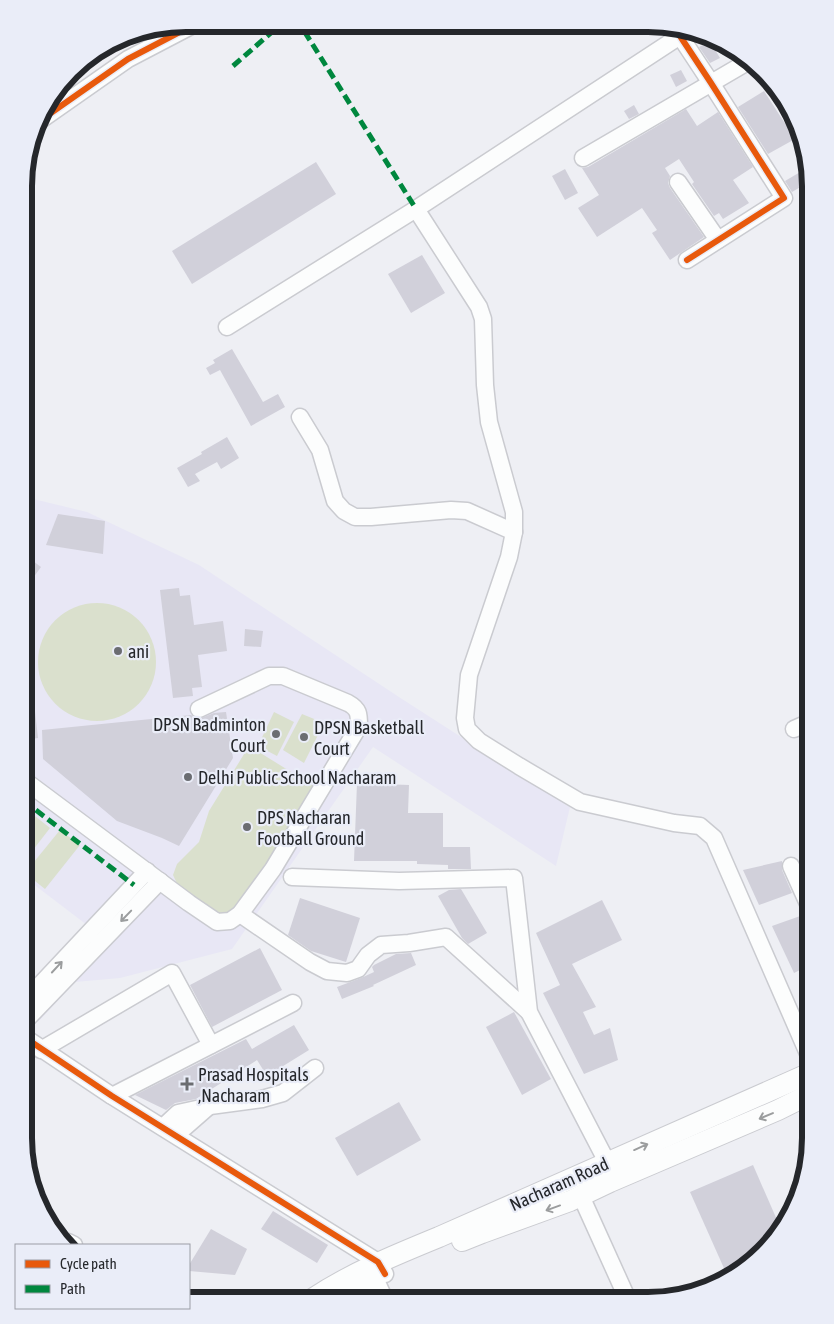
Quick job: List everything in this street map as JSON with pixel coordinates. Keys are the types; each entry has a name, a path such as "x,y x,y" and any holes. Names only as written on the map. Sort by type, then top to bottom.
{"main road":[{"name":"Nacharam Road","path":"348,1292 448,1233 801,1076"},
{"name":"Nacharam Road","path":"322,1292 330,1287 379,1272 570,1202 610,1182 801,1100"}],"street":[{"path":"51,113 128,59 178,33"},
{"path":"227,327 416,209 679,36"},
{"path":"685,37 711,83 784,198 687,260"},
{"path":"583,158 742,65"},
{"path":"678,182 718,240"},
{"path":"416,209 479,307 483,319 485,385 489,422 514,512 514,532 509,557 469,675 465,718 467,728 479,741 580,802 664,821 700,826 714,838 801,1038"},
{"path":"300,417 320,450 335,500 344,512 355,517 371,517 451,510 467,512 514,532"},
{"path":"32,786 189,903 217,922 230,921 240,914 273,869 359,726 359,714 348,703 282,676 275,675 269,676 199,710"},
{"path":"794,729 801,726"},
{"path":"791,866 801,889"},
{"path":"32,993 147,871"},
{"path":"292,877 399,881 514,878 529,1012"},
{"path":"32,1014 160,881"},
{"path":"240,914 310,962 327,971 347,973 358,969 368,955 381,944 409,943 446,937 529,1012 607,1162"},
{"path":"41,1050 172,973 210,1045"},
{"path":"112,1096 293,1003"},
{"path":"32,1043 169,1131 379,1272 383,1292"},
{"path":"169,1131 210,1106 262,1099 283,1093 315,1068"},
{"path":"581,1196 624,1292"}],"shaded area":[{"name":"Delhi Public School Nacharam","path":"32,499 87,512 199,565 570,807 556,866 373,747 232,949 120,978 75,982 40,1020 32,1014 32,982 87,925 32,883"}],"green space":[{"path":"97,603 120,608 139,620 151,639 156,662 151,685 139,704 120,716 97,721 74,716 55,704 43,685 38,662 43,639 55,620 74,608"},
{"name":"DPSN Badminton Court","path":"274,712 294,722 277,756 258,746"},
{"name":"DPSN Basketball Court","path":"302,714 324,723 304,763 283,750"},
{"name":"DPS Nacharan Football Ground","path":"249,746 314,786 242,905 227,914 217,913 181,892 173,875 177,864 199,842 209,811"},
{"path":"32,814 50,828 32,851"},
{"path":"60,830 80,845 45,889 32,879 32,864"}],"building":[{"path":"706,44 714,47 720,58 710,63 699,47"},
{"path":"681,70 687,81 676,87 670,75"},
{"path":"764,91 794,140 768,154 738,107"},
{"path":"634,105 639,114 629,119 624,111"},
{"path":"686,109 697,126 718,112 753,167 733,180 749,203 723,219 719,213 714,216 692,184 694,182 679,159 665,168 670,176 668,183 704,237 670,260 652,233 657,230 642,208 597,237 578,208 599,195 582,168 588,167"},
{"path":"316,162 336,194 192,284 172,251"},
{"path":"565,169 578,193 565,200 552,176"},
{"path":"801,172 802,186 792,192 785,181"},
{"path":"422,255 445,293 411,313 388,274"},
{"path":"232,349 263,402 278,394 285,407 251,426 220,370 210,375 206,368 215,363 213,360"},
{"path":"227,437 239,458 221,469 217,462 195,474 200,481 188,487 177,468"},
{"path":"58,514 105,521 103,554 46,545"},
{"path":"32,560 41,567 32,579"},
{"path":"179,588 180,596 190,595 194,625 223,621 227,651 198,655 202,687 192,688 193,696 173,698 160,590"},
{"path":"245,629 263,631 261,647 244,646"},
{"path":"32,685 38,738 32,739"},
{"path":"226,712 233,758 179,846 117,821 43,759 42,730 191,715 199,719 214,713"},
{"path":"357,783 409,785 408,813 443,813 443,847 470,847 471,869 448,869 448,865 417,864 417,861 354,861"},
{"path":"782,861 782,870 792,893 759,905 743,870"},
{"path":"461,889 487,933 468,944 462,938 438,896 449,890"},
{"path":"300,898 360,918 346,962 311,951 288,935"},
{"path":"602,900 622,940 572,964 596,1007 583,1012 594,1035 610,1028 618,1060 584,1074 543,993 560,985 536,933"},
{"path":"801,916 801,969 794,973 772,926"},
{"path":"260,948 282,990 212,1027 190,985"},
{"path":"411,953 416,965 374,986 342,999 337,987 374,972 372,967 374,965 396,954"},
{"path":"514,1012 551,1079 522,1095 486,1027"},
{"path":"294,1025 309,1050 267,1076 257,1060 196,1099 175,1103 166,1110 135,1095 246,1039 252,1049"},
{"path":"399,1102 421,1140 357,1176 335,1138"},
{"path":"753,1165 777,1221 756,1246 725,1271 690,1192"},
{"path":"273,1211 328,1245 317,1263 261,1229"},
{"path":"211,1229 247,1249 235,1275 190,1271 190,1263"}],"marked path":[{"path":"233,66 271,33"},
{"path":"305,33 416,209"},
{"path":"32,807 134,885"}],"cycle path":[{"path":"51,113 128,59 178,33"},
{"path":"680,36 784,198 687,260"},
{"path":"32,1042 112,1096 378,1262 385,1274"}],"place":[{"name":"ani","path":"118,651"},
{"name":"DPSN Badminton Court","path":"276,734"},
{"name":"DPSN Basketball Court","path":"304,737"},
{"name":"Delhi Public School Nacharam","path":"188,777"},
{"name":"DPS Nacharan Football Ground","path":"247,827"},
{"name":"Prasad Hospitals ,Nacharam","path":"187,1084"}]}
